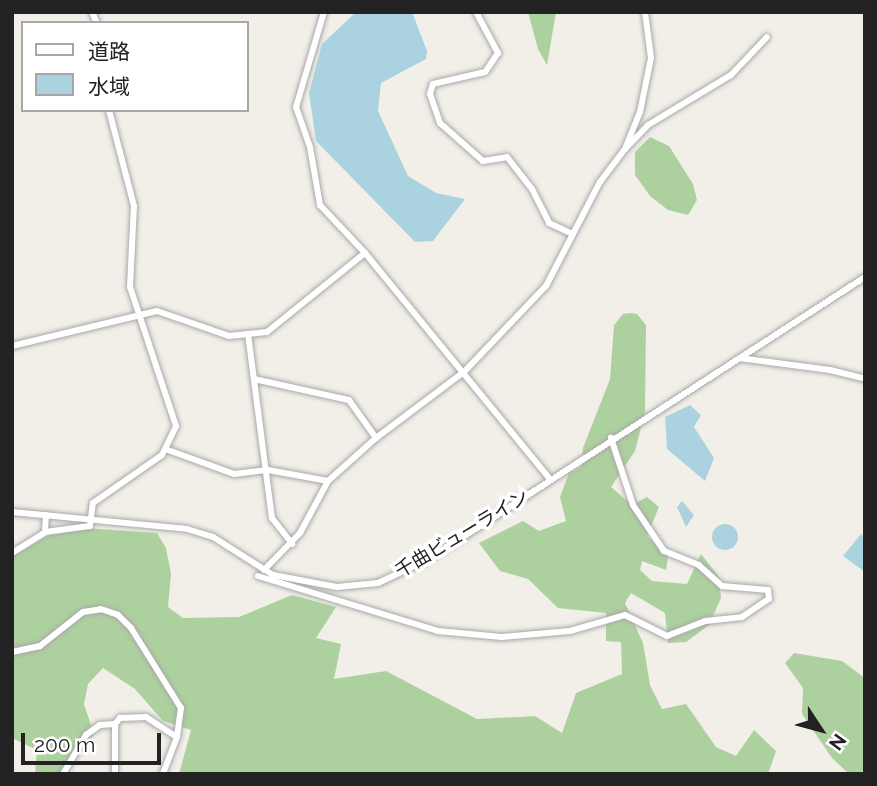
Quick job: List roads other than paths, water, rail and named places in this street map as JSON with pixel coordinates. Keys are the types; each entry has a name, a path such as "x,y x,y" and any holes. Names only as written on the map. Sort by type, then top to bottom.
{"street":[{"path":"324,12 296,107 310,147 320,205 365,253 551,480"},
{"path":"476,12 499,50 487,71 433,84 430,94 440,123 483,161 507,156 533,189 548,223 573,234"},
{"path":"625,149 640,112 650,58 645,12"},
{"path":"611,438 633,505 664,551 699,565 722,586 768,590 769,599 742,617 705,621 667,636 625,615 570,631 502,637 446,633 261,573 292,544 328,481 376,438 464,372 546,286 600,182 625,149 648,125 730,75 767,37"},
{"path":"12,553 45,532 89,527 93,503 168,450 176,419 138,315 128,267 134,206 110,112"},
{"path":"12,346 161,311 229,336 275,330 365,253"},
{"name":"千曲ビューライン","path":"12,512 200,532 261,573 306,584 378,583 429,559 611,438 865,277"},
{"path":"248,334 272,518 292,544"},
{"path":"739,358 830,370 865,379"},
{"path":"254,379 349,400 376,438"},
{"path":"168,450 227,473 265,470 328,481"},
{"path":"45,532 46,515"},
{"path":"12,652 40,646 83,612 101,609 118,615 177,698 181,716 177,737 163,774"},
{"path":"115,774 115,724 121,717 139,715 177,737"},
{"path":"63,774 86,734 100,725 115,724"}],"water":[{"path":"356,12 412,12 427,51 426,59 381,83 378,111 408,176 436,193 465,199 433,241 415,242 316,141 309,93 322,44"},
{"path":"690,405 701,415 694,427 714,458 705,481 667,449 665,417"},
{"path":"682,501 694,515 686,527 677,507"},
{"path":"725,524 734,528 738,537 734,546 725,550 716,546 712,537 716,528"},
{"path":"861,534 865,540 865,572 843,556"}]}
